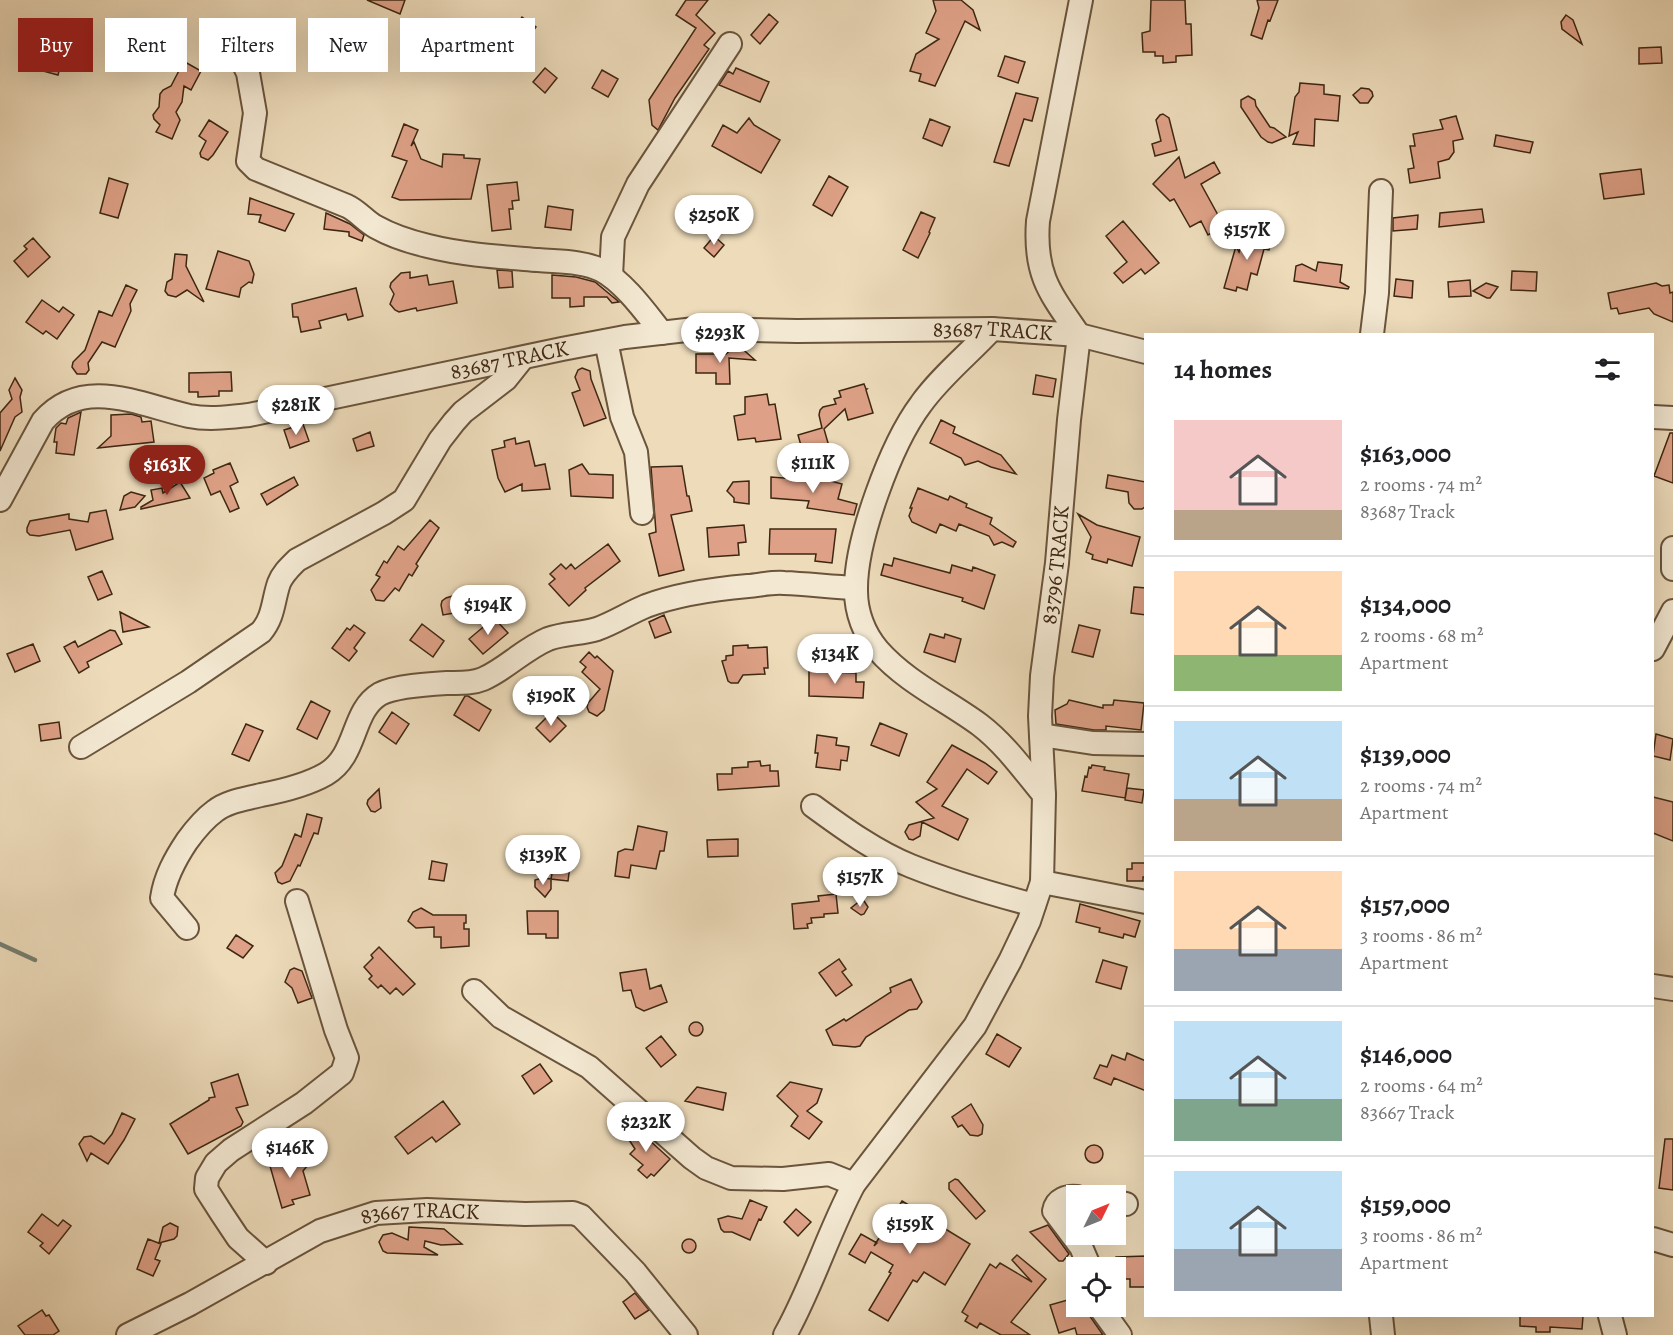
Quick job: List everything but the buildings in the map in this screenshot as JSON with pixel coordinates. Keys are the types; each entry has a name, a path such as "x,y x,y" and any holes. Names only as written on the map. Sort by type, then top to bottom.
{"street":[{"path":"1079,2 1036,240 1045,283 1079,335"},
{"path":"611,276 613,237 638,184 730,44"},
{"path":"248,72 255,112 248,161 256,170 356,210 376,227 391,234 428,246 483,255 584,264 611,276 662,333"},
{"path":"1372,333 1377,293 1381,191"},
{"path":"992,328 936,384 909,421 892,455 879,490 860,556 856,588 858,609 863,625 876,647 900,673 993,735 1044,795"},
{"name":"83687 TRACK","path":"0,500 43,421 52,411 73,399 102,396 130,400 203,418 249,416 606,341 695,329 797,331 992,328 1079,335 1144,351"},
{"name":"83796 TRACK","path":"785,1335 804,1297 841,1208 854,1184 975,1026 1010,961 1042,882 1044,795 1041,695 1046,638 1057,563 1079,335"},
{"path":"606,341 622,417 636,452 642,513"},
{"path":"81,747 188,682 261,632 269,622 279,582 285,571 297,560 404,500 440,440 454,422 463,412 506,379 522,359"},
{"path":"1654,417 1673,418"},
{"path":"1673,548 1673,569"},
{"path":"187,928 162,898 169,872 194,832 217,809 233,802 314,780 327,773 341,762 363,713 372,700 382,693 414,686 466,684 483,679 531,647 550,638 593,630 645,606 682,596 714,589 781,583 856,588"},
{"path":"1654,647 1673,611"},
{"path":"1041,735 1093,743 1144,744"},
{"path":"813,806 873,846 910,866 994,895 1034,905"},
{"path":"1042,882 1144,902"},
{"path":"266,1263 238,1238 206,1189 207,1178 216,1163 231,1150 326,1087 342,1073 345,1066 347,1058 345,1050 336,1030 297,901"},
{"path":"1654,986 1673,989"},
{"path":"474,991 491,1010 501,1017 589,1067 706,1168 731,1178 783,1179 829,1174 854,1184"},
{"path":"1066,1198 1062,1199 1054,1211 1066,1227"},
{"name":"83667 TRACK","path":"128,1335 266,1263 320,1231 376,1213 427,1210 525,1214 573,1213 581,1216 635,1272 686,1335"},
{"path":"1654,1239 1673,1245"},
{"path":"1108,1317 1120,1335"},
{"path":"1381,1317 1383,1335"},
{"path":"1610,1317 1615,1335"}],"waterway":[{"path":"0,944 35,960"}]}
